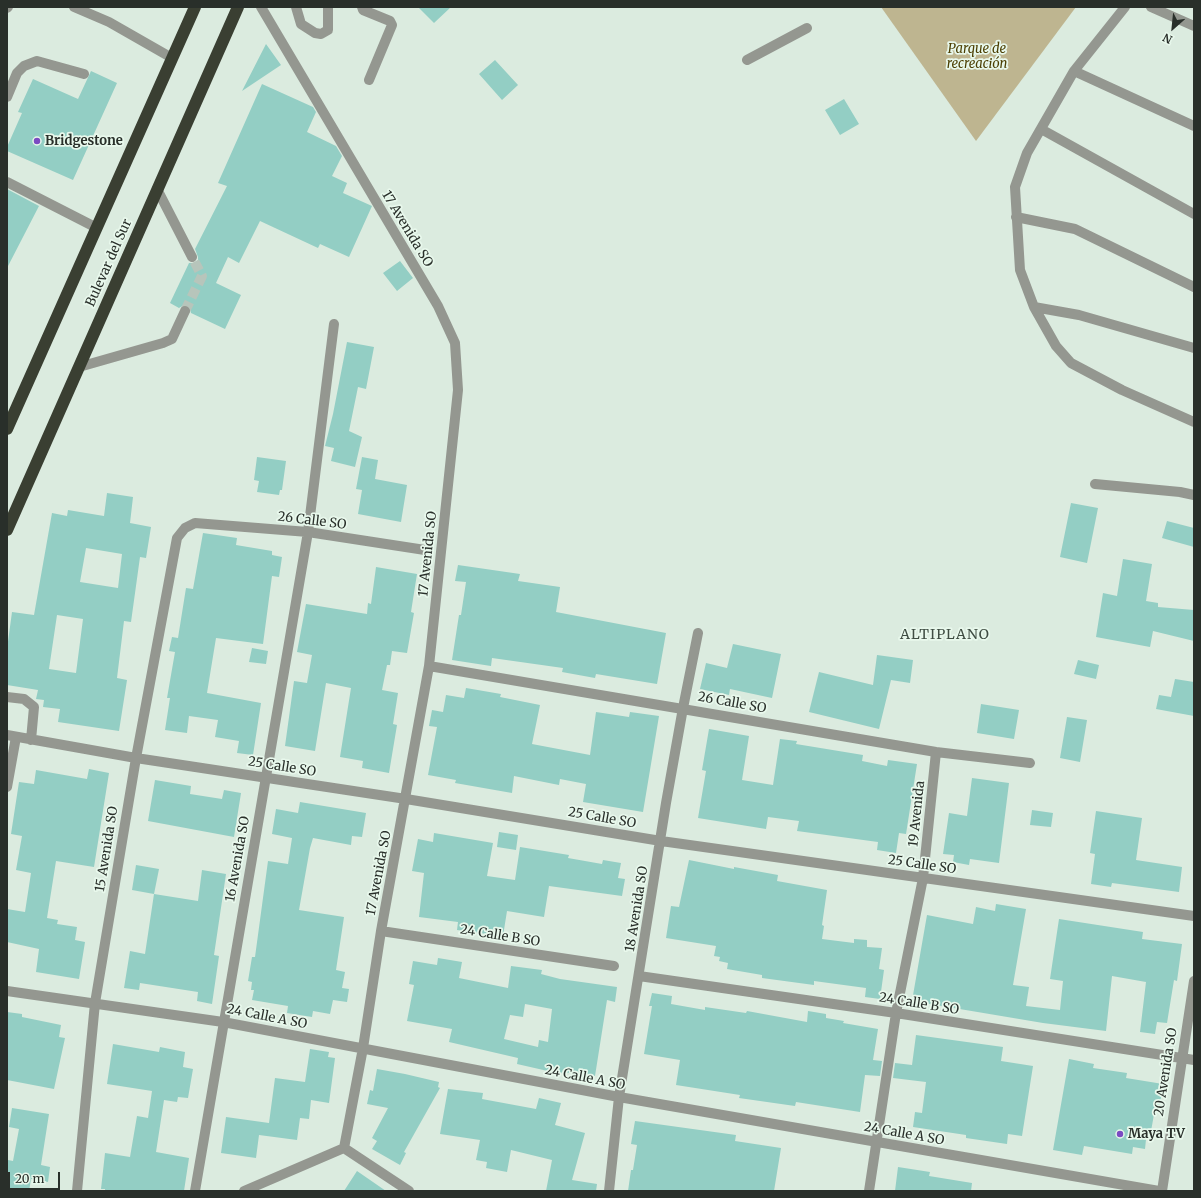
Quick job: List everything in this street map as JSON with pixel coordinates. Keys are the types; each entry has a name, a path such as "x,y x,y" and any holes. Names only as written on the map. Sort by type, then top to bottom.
{"highway":[{"name":"Bulevar del Sur","path":"7,530 238,7"},
{"name":"Bulevar del Sur","path":"7,429 194,8"}],"street":[{"path":"74,7 109,22 172,58"},
{"name":"17 Avenida SO","path":"261,7 438,306 455,344 458,390 429,666 381,931 363,1048 344,1148"},
{"path":"296,7 301,24 305,29 315,34 321,34 328,30 328,7"},
{"path":"362,7 363,10 390,20 392,25 369,80"},
{"path":"1125,7 1074,71 1027,153 1015,187 1020,270 1034,307 1056,346 1072,363 1122,390 1194,422"},
{"path":"1151,7 1194,26"},
{"path":"747,60 807,28"},
{"path":"7,97 18,73 24,66 37,61 84,74"},
{"path":"1074,71 1194,126"},
{"path":"1041,129 1194,214"},
{"path":"7,182 97,228"},
{"path":"157,189 192,256"},
{"path":"1016,217 1075,229 1194,287"},
{"path":"1034,307 1079,315 1194,348"},
{"path":"78,367 172,339 185,310"},
{"name":"16 Avenida SO","path":"195,1191 308,532 334,324"},
{"path":"1096,484 1180,492 1194,495"},
{"name":"26 Calle SO","path":"195,523 308,532 425,550"},
{"name":"15 Avenida SO","path":"77,1191 95,1003 136,758 178,538 185,528 195,523"},
{"name":"18 Avenida SO","path":"609,1191 619,1098 683,708 698,633"},
{"name":"26 Calle SO","path":"429,666 936,752 1030,763"},
{"path":"7,697 24,699 34,707 31,740"},
{"path":"7,787 11,736"},
{"name":"25 Calle SO","path":"11,736 136,758 406,799 661,842 1194,916"},
{"name":"19 Avenida","path":"869,1191 896,1013 923,878 936,752"},
{"name":"24 Calle B SO","path":"381,931 614,966"},
{"name":"24 Calle B SO","path":"639,976 896,1013 1194,1060"},
{"name":"20 Avenida SO","path":"1160,1191 1194,980"},
{"name":"24 Calle A SO","path":"7,991 223,1022 619,1098 1160,1191"},
{"path":"244,1191 344,1148 409,1191"}],"green space":[{"name":"Parque de recreación","path":"881,7 1076,7 976,141"}],"building":[{"path":"418,7 451,7 434,23"},
{"path":"266,44 281,65 242,91"},
{"path":"495,60 518,85 502,100 479,74"},
{"path":"91,71 117,83 73,180 7,151 7,147 22,113 18,112 33,79 78,99"},
{"path":"262,84 313,107 316,112 307,132 336,146 342,156 332,176 347,183 343,193 372,206 349,257 320,244 318,248 260,221 239,263 228,257 216,283 241,295 225,329 191,313 188,305 184,305 179,308 170,303 189,263 195,263 198,260 195,249 227,186 218,183"},
{"path":"844,99 859,124 840,135 825,110"},
{"path":"7,189 39,206 7,268"},
{"path":"400,261 413,278 397,291 383,273"},
{"path":"347,342 374,347 366,389 358,387 349,431 362,437 355,467 331,461 334,448 325,446 333,414"},
{"path":"257,457 286,461 282,490 280,490 279,495 257,492 259,481 254,480"},
{"path":"362,457 378,460 375,479 407,485 401,522 358,514 362,490 356,489"},
{"path":"107,493 133,497 130,523 151,527 146,558 140,557 131,622 124,621 117,678 127,680 119,731 58,722 60,709 43,707 44,700 36,699 38,690 7,685 7,649 12,612 34,615 52,513 67,516 68,510 104,516","holes":["86,548 122,554 118,588 80,582","57,615 83,619 76,673 49,669"]},
{"path":"1071,503 1098,508 1087,563 1060,557"},
{"path":"1167,521 1194,528 1194,547 1162,538"},
{"path":"203,533 237,538 236,545 272,551 272,555 282,557 279,577 272,576 263,644 216,638 207,693 261,703 253,755 237,753 239,741 215,737 218,720 189,716 187,733 165,730 170,698 167,698 175,652 169,651 172,637 178,638 186,588 193,589"},
{"path":"1123,559 1152,564 1146,601 1158,603 1158,607 1194,610 1194,641 1153,631 1150,647 1096,637 1103,593 1117,596"},
{"path":"458,565 520,574 518,581 560,587 556,612 666,633 657,684 596,674 595,678 562,672 563,668 492,658 491,666 452,660 466,582 455,581"},
{"path":"376,567 417,574 411,612 414,613 407,653 392,651 390,665 387,665 382,690 398,693 393,724 397,725 389,773 362,768 363,761 340,757 351,688 326,683 315,751 285,746 294,681 307,683 312,655 297,652 306,604 367,614 368,603 371,604"},
{"path":"733,644 781,654 772,698 730,689 729,695 700,689 706,663 727,668"},
{"path":"252,648 268,651 266,664 249,662"},
{"path":"877,655 913,660 910,683 891,680 879,729 809,712 819,672 873,685"},
{"path":"1078,660 1099,665 1096,679 1074,674"},
{"path":"1175,679 1194,682 1194,716 1156,709 1159,695 1171,697"},
{"path":"466,688 501,694 500,697 540,705 532,744 590,755 596,712 629,717 630,712 659,716 643,812 583,802 586,784 560,779 559,785 514,776 512,793 455,783 456,780 428,775 437,727 429,726 432,710 443,712 446,695 464,698"},
{"path":"981,704 1019,710 1014,739 977,733"},
{"path":"1067,717 1087,720 1080,762 1060,758"},
{"path":"709,729 749,736 742,780 773,785 780,739 797,741 796,744 863,755 862,761 887,766 888,760 917,764 906,834 899,833 896,853 877,850 878,842 797,831 799,821 768,817 766,829 698,818 706,771 702,770"},
{"path":"89,769 109,773 94,867 56,861 47,918 58,920 57,924 77,927 75,940 85,942 79,979 36,972 39,949 7,942 7,909 25,912 31,873 16,870 22,836 11,834 19,782 34,784 36,770 87,779"},
{"path":"972,778 1009,783 999,863 970,859 969,865 953,862 954,855 943,854 949,813 967,816"},
{"path":"155,780 191,786 190,794 222,799 224,790 241,793 234,837 148,821"},
{"path":"300,802 366,813 362,837 352,836 351,845 313,838 310,848 299,910 344,917 336,970 345,972 342,988 349,989 347,1002 333,1000 330,1014 313,1011 312,1017 287,1013 288,1006 252,1000 254,990 251,990 252,982 248,981 252,957 255,957 268,861 288,864 292,838 272,834 276,809 298,813"},
{"path":"1032,810 1053,813 1051,827 1030,825"},
{"path":"1096,811 1142,818 1136,860 1182,867 1179,892 1112,883 1111,887 1091,884 1095,854 1090,853"},
{"path":"499,832 518,835 516,850 497,847"},
{"path":"434,833 493,843 487,876 515,880 520,847 569,855 568,858 602,864 603,860 621,863 618,878 625,879 622,896 549,886 544,917 507,911 503,936 457,930 458,922 419,917 424,873 412,871 418,839 433,842"},
{"path":"689,860 734,869 734,867 778,875 777,881 827,890 822,925 824,926 822,939 854,943 854,939 867,940 867,947 882,948 879,969 884,970 880,999 865,997 866,988 814,981 814,985 762,978 762,975 727,969 728,963 719,961 720,957 714,956 716,946 666,938 671,906 679,907"},
{"path":"136,865 159,869 154,894 132,890"},
{"path":"202,870 226,874 214,955 219,956 212,1004 197,1001 198,992 140,983 139,990 124,988 130,951 145,954 154,894 198,901"},
{"path":"996,904 1026,909 1013,985 1029,987 1026,1006 1060,1010 1063,981 1050,979 1059,919 1143,932 1142,939 1182,944 1177,981 1174,980 1167,1023 1157,1022 1155,1034 1140,1032 1146,982 1112,976 1106,1031 1043,1023 912,1001 927,915 973,924 976,907 995,911"},
{"path":"438,958 462,962 459,978 508,988 511,966 542,970 541,974 560,979 617,987 615,1002 607,1000 595,1076 562,1072 561,1074 517,1064 518,1058 449,1042 452,1029 407,1021 414,985 409,984 413,961 437,965","holes":["525,1004 552,1009 548,1042 539,1040 538,1047 504,1039 510,1015 523,1017"]},
{"path":"652,993 672,996 671,1004 705,1010 705,1007 746,1013 747,1011 807,1022 808,1011 826,1014 826,1018 844,1021 843,1023 878,1029 873,1060 882,1061 880,1076 865,1075 860,1112 796,1102 795,1106 739,1098 740,1095 676,1085 680,1060 644,1054 652,1006 649,1006"},
{"path":"7,1012 22,1014 22,1017 61,1025 59,1037 65,1038 54,1089 7,1080"},
{"path":"916,1035 1003,1047 1001,1061 1033,1066 1022,1136 1008,1134 1007,1144 966,1138 966,1135 913,1127 915,1112 922,1113 926,1082 893,1078 895,1063 912,1065"},
{"path":"113,1044 159,1052 160,1047 185,1052 183,1067 193,1069 188,1098 178,1097 177,1102 164,1100 156,1152 189,1158 184,1191 105,1191 105,1189 101,1189 105,1153 130,1157 137,1116 148,1118 152,1091 107,1084"},
{"path":"310,1049 329,1052 328,1057 335,1058 329,1103 311,1100 309,1119 300,1118 297,1140 259,1135 256,1158 221,1153 226,1117 269,1123 275,1078 305,1082"},
{"path":"1069,1059 1094,1064 1093,1068 1127,1073 1126,1078 1163,1084 1159,1110 1155,1109 1151,1131 1147,1130 1145,1149 1133,1147 1132,1154 1084,1146 1082,1155 1053,1150"},
{"path":"377,1069 439,1082 438,1087 440,1088 404,1152 406,1153 400,1165 372,1149 377,1141 372,1138 388,1108 367,1104 370,1090 373,1091"},
{"path":"448,1089 483,1093 482,1099 536,1109 539,1098 561,1103 555,1125 585,1133 572,1180 597,1184 596,1191 546,1191 552,1160 511,1150 507,1172 486,1168 487,1162 476,1160 480,1140 440,1134"},
{"path":"12,1108 49,1114 41,1165 50,1167 48,1182 31,1179 29,1191 7,1191 8,1160 13,1161 19,1129 9,1127"},
{"path":"635,1121 736,1135 735,1141 781,1148 774,1191 628,1191 637,1145 631,1144"},
{"path":"898,1167 930,1172 929,1176 972,1183 971,1191 895,1191"},
{"path":"357,1171 386,1191 344,1191"}],"tunnel":[{"path":"185,311 202,276 192,257"}],"place":[{"name":"Bridgestone","path":"37,141"},
{"name":"Maya TV","path":"1120,1134"}],"district":[{"name":"ALTIPLANO","path":"945,635"}]}
